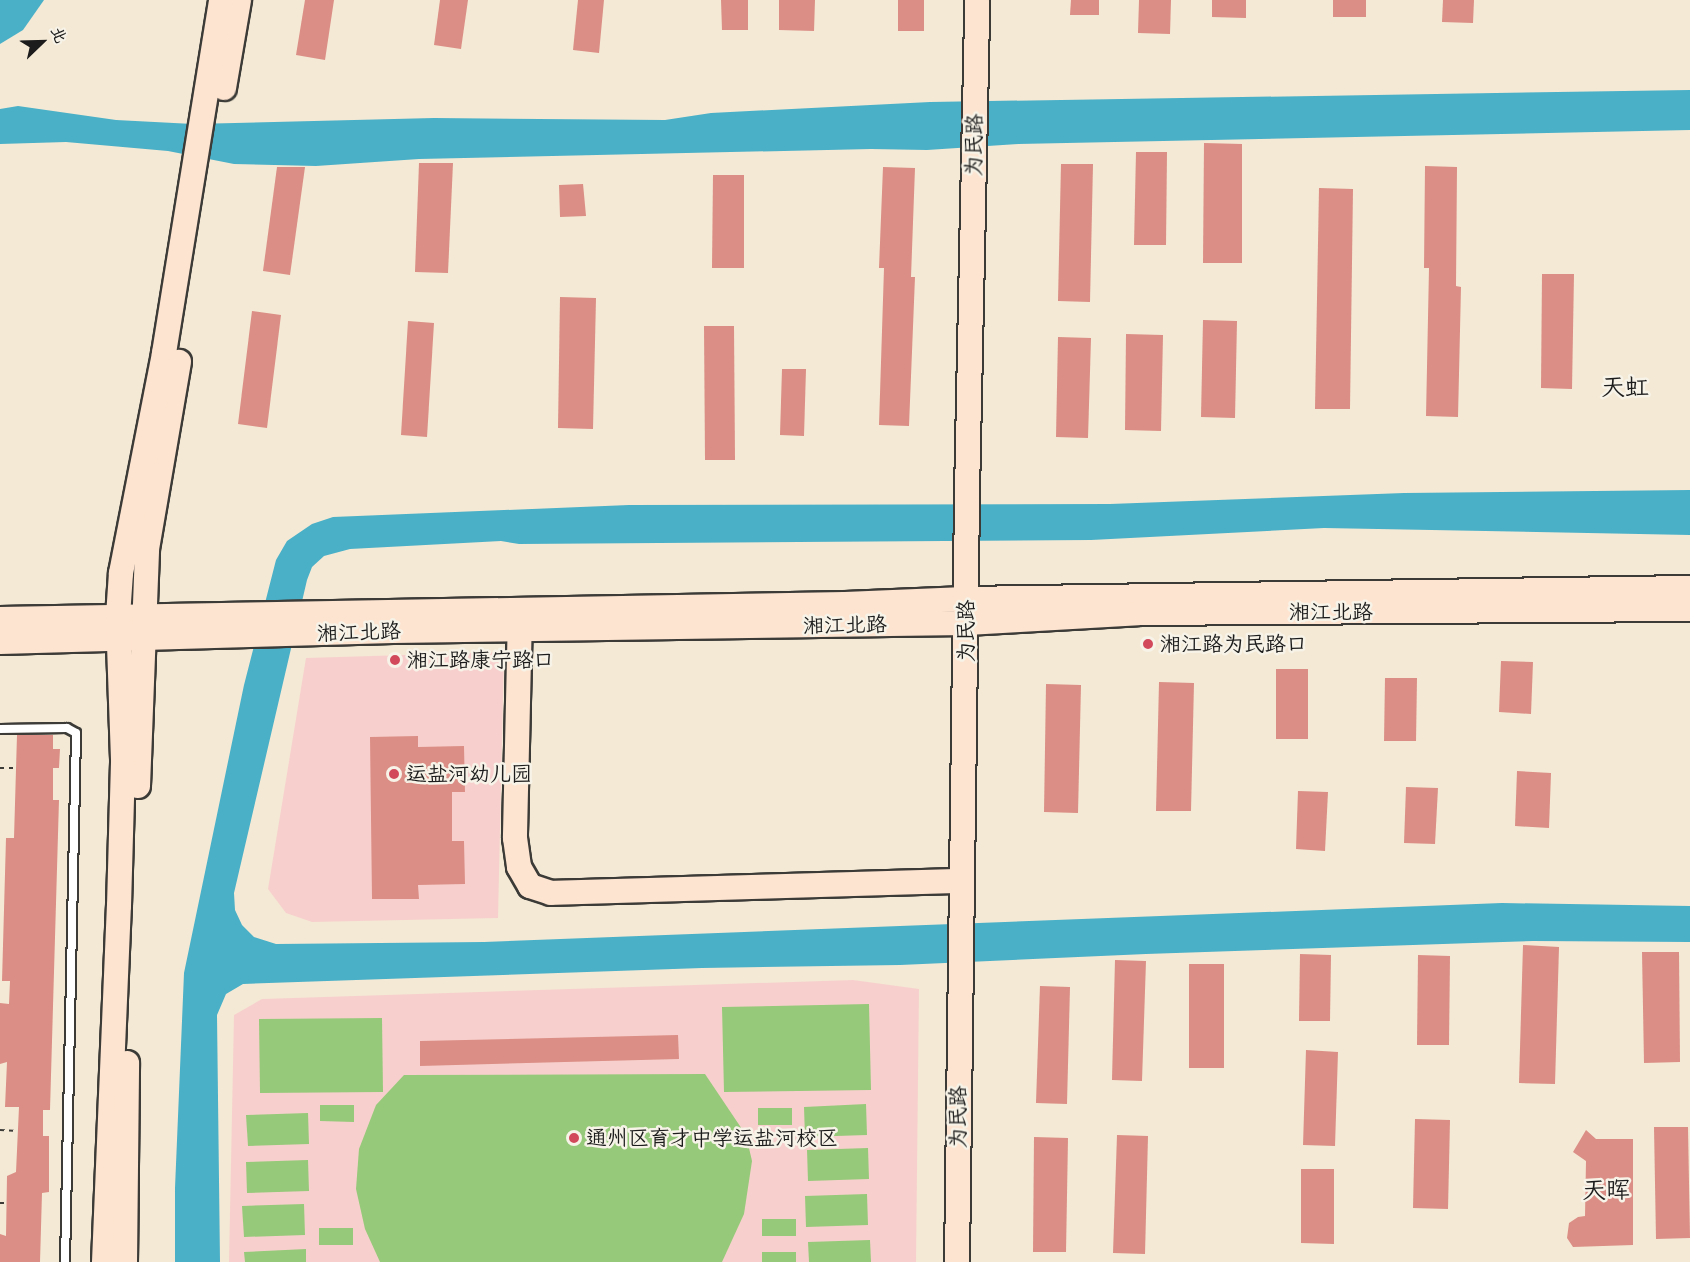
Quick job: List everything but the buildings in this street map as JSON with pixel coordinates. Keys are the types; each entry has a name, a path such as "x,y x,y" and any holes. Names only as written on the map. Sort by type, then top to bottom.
{"street":[{"path":"125,1262 128,999 147,549 213,108 221,0"},
{"path":"213,108 239,0"},
{"name":"为民路","path":"957,1262 959,972 977,0"},
{"path":"104,1262 122,804 118,628 121,573 164,352 202,179"},
{"name":"湘江北路","path":"0,642 118,628 520,619 966,599 1690,588"},
{"name":"湘江北路","path":"520,619 967,623 1138,613 1690,609"},
{"name":"湘江北路","path":"0,619 118,628"},
{"path":"520,619 515,838 519,867 530,886 551,892 962,881"}],"lane":[{"path":"0,729 67,728 76,733 65,1262"}],"path":[{"path":"0,768 16,768"},
{"path":"0,1130 18,1131"},
{"path":"0,1203 6,1203"}],"shaded area":[{"name":"运盐河幼儿园","path":"504,652 498,918 312,922 286,913 268,889 306,658"},
{"name":"通州区育才中学运盐河校区","path":"853,980 919,989 916,1262 229,1262 234,1015 262,999"}],"green space":[{"path":"869,1004 871,1090 724,1092 722,1007"},
{"path":"382,1018 383,1092 260,1093 259,1019"},
{"path":"705,1074 746,1135 752,1161 744,1214 722,1262 380,1262 365,1229 356,1189 359,1149 376,1105 404,1075"},
{"path":"866,1104 867,1135 805,1137 804,1107"},
{"path":"320,1105 354,1105 354,1122 320,1121"},
{"path":"758,1108 792,1108 792,1125 758,1125"},
{"path":"308,1113 309,1144 248,1146 246,1115"},
{"path":"868,1148 869,1179 808,1181 807,1150"},
{"path":"308,1160 309,1191 247,1193 246,1162"},
{"path":"867,1194 868,1225 806,1227 805,1196"},
{"path":"304,1204 305,1235 244,1237 242,1206"},
{"path":"762,1219 796,1219 796,1236 762,1236"},
{"path":"319,1228 353,1228 353,1245 319,1245"},
{"path":"870,1240 871,1262 809,1262 808,1242"},
{"path":"306,1249 306,1262 245,1262 244,1252"},
{"path":"762,1252 796,1252 796,1262 762,1262"}],"water":[{"path":"0,0 44,0 23,30 0,44"},
{"path":"1690,90 1690,130 1018,144 927,150 871,149 419,159 316,166 234,164 168,151 66,142 0,144 0,109 18,106 116,120 193,124 434,118 665,120 711,113 930,102"},
{"path":"1690,490 1690,535 1324,528 1091,540 519,544 501,541 350,549 324,556 312,567 307,580 234,893 235,910 242,925 254,937 276,944 484,942 1502,903 1690,906 1690,942 1533,941 900,965 702,968 243,984 226,994 217,1015 220,1262 175,1262 175,1188 184,973 244,685 276,560 287,541 312,524 333,517 629,505 1110,504 1404,493"}],"place":[{"name":"湘江路为民路口","path":"1148,644"},
{"name":"湘江路康宁路口","path":"395,660"},
{"name":"运盐河幼儿园","path":"394,774"},
{"name":"通州区育才中学运盐河校区","path":"574,1138"}],"district":[{"name":"天虹","path":"1625,388"},
{"name":"天晖","path":"1606,1191"}]}
